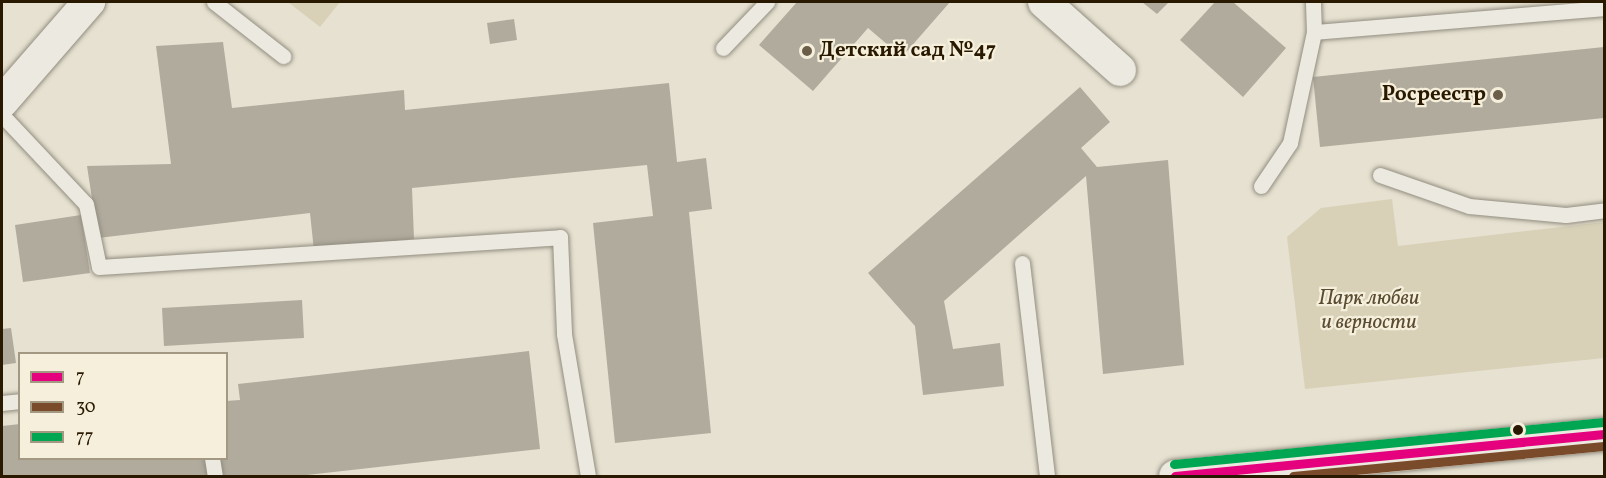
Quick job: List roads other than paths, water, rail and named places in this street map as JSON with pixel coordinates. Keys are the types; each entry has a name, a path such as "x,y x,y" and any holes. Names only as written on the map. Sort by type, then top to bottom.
{"main road":[{"path":"1175,477 1362,467 1605,434"}],"street":[{"path":"2,102 89,2"},
{"path":"1044,2 1120,70"}],"lane":[{"path":"214,2 283,56"},
{"path":"723,48 767,2"},
{"path":"1261,186 1290,143 1314,32 1313,2"},
{"path":"1314,32 1605,8"},
{"path":"2,115 86,204 99,267 560,237 564,333 588,477"},
{"path":"1380,175 1469,206 1566,215 1605,210"},
{"path":"1022,263 1047,477"},
{"path":"2,404 18,401"},
{"path":"212,460 215,477"}],"place":[{"name":"Детский сад №47","path":"807,51"},
{"name":"Росреестр","path":"1498,95"}],"park label":[{"name":"Парк любви и верности","path":"1369,311"}]}
